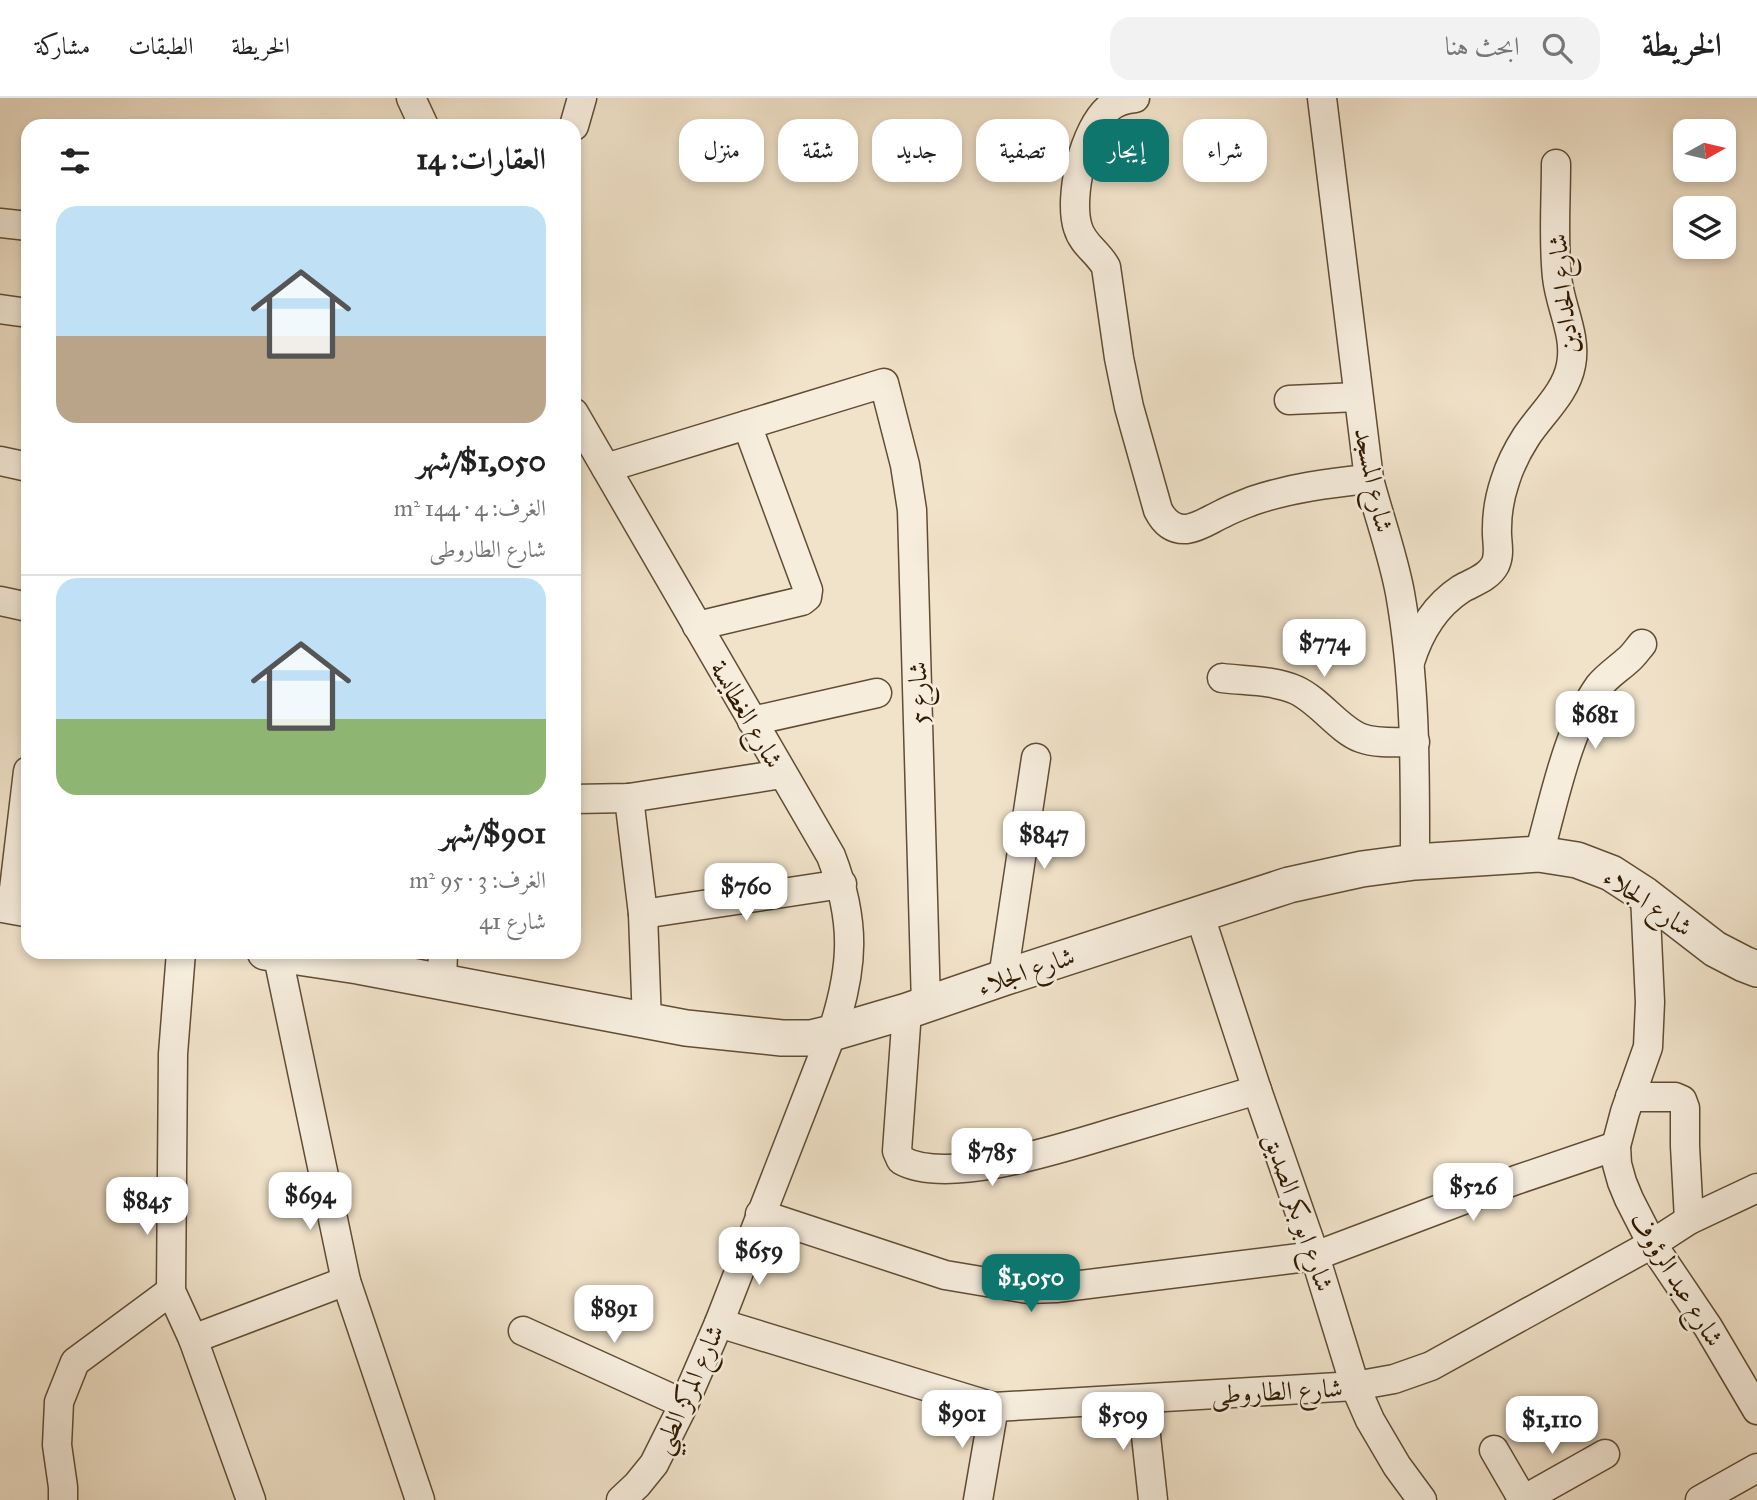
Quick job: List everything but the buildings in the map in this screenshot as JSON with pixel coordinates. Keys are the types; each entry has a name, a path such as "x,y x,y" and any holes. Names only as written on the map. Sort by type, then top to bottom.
{"street":[{"path":"411,98 421,119"},
{"path":"576,119 582,98"},
{"path":"1135,98 1110,106 1103,113 1088,141 1077,180 1076,218 1081,237 1106,267 1129,407 1162,519 1178,529 1188,529 1251,502 1280,493 1309,486 1369,479"},
{"name":"شارع المسجد","path":"1322,98 1369,479 1380,523 1393,559 1410,662 1415,742 1415,862"},
{"name":"شارع الحدادين","path":"1410,662 1415,645 1434,614 1460,590 1485,577 1497,562 1499,504 1505,480 1514,457 1565,383 1571,365 1573,346 1560,297 1556,265 1556,164"},
{"path":"0,223 21,225"},
{"path":"0,309 21,312"},
{"name":"شارع 5","path":"747,425 884,383 905,465 912,510 917,1008 897,1151 901,1160 916,1167 957,1169 1026,1158 1257,1090"},
{"path":"1289,400 1358,397"},
{"name":"شارع الغطايسة","path":"581,425 831,856 842,884 848,914 849,944 842,1005 832,1033"},
{"path":"606,468 747,425 808,590 807,597 802,601 697,626"},
{"path":"0,461 21,466"},
{"path":"0,601 21,606"},
{"path":"1539,854 1562,771 1591,698 1602,682 1631,658 1642,644"},
{"path":"1222,678 1295,689 1318,704 1350,732 1362,738 1415,742"},
{"path":"752,721 877,693"},
{"path":"1003,978 1036,758"},
{"path":"581,799 629,797 782,774"},
{"path":"629,797 643,914 647,1022"},
{"path":"13,907 21,834"},
{"name":"شارع الجلاء","path":"358,959 443,967 647,1022 782,1038 811,1038 917,1008 1289,885 1362,869 1415,862 1539,854 1577,860 1611,873 1645,895 1716,949 1757,969"},
{"path":"643,914 842,884"},
{"name":"شارع عبد الرؤوف","path":"1645,895 1650,1002 1648,1047 1616,1146 1617,1164 1622,1182 1652,1244 1708,1327 1757,1410"},
{"name":"شارع ابو بكر الصديق","path":"1199,913 1315,1256 1355,1386 1370,1420 1397,1466 1422,1500"},
{"path":"180,959 173,1054 171,1291 193,1339 251,1500"},
{"path":"274,959 346,1282 420,1500"},
{"name":"شارع المركز الطبي","path":"621,1500 654,1464 684,1404 719,1323 832,1033"},
{"path":"1630,1097 1675,1097 1682,1100 1685,1108 1689,1220"},
{"path":"760,1214 945,1275 1028,1289 1056,1288 1315,1256 1516,1180 1616,1146"},
{"name":"شارع الطاروطى","path":"719,1323 994,1408 1355,1386 1394,1379 1431,1366 1652,1244 1689,1220 1757,1188"},
{"path":"193,1339 346,1282"},
{"path":"63,1500 57,1445 60,1402 75,1362 171,1291"},
{"path":"523,1331 684,1404"},
{"path":"1142,1399 1153,1500"},
{"path":"978,1500 994,1408"},
{"path":"1494,1450 1523,1500 1605,1454"},
{"path":"1700,1500 1757,1468"}]}
